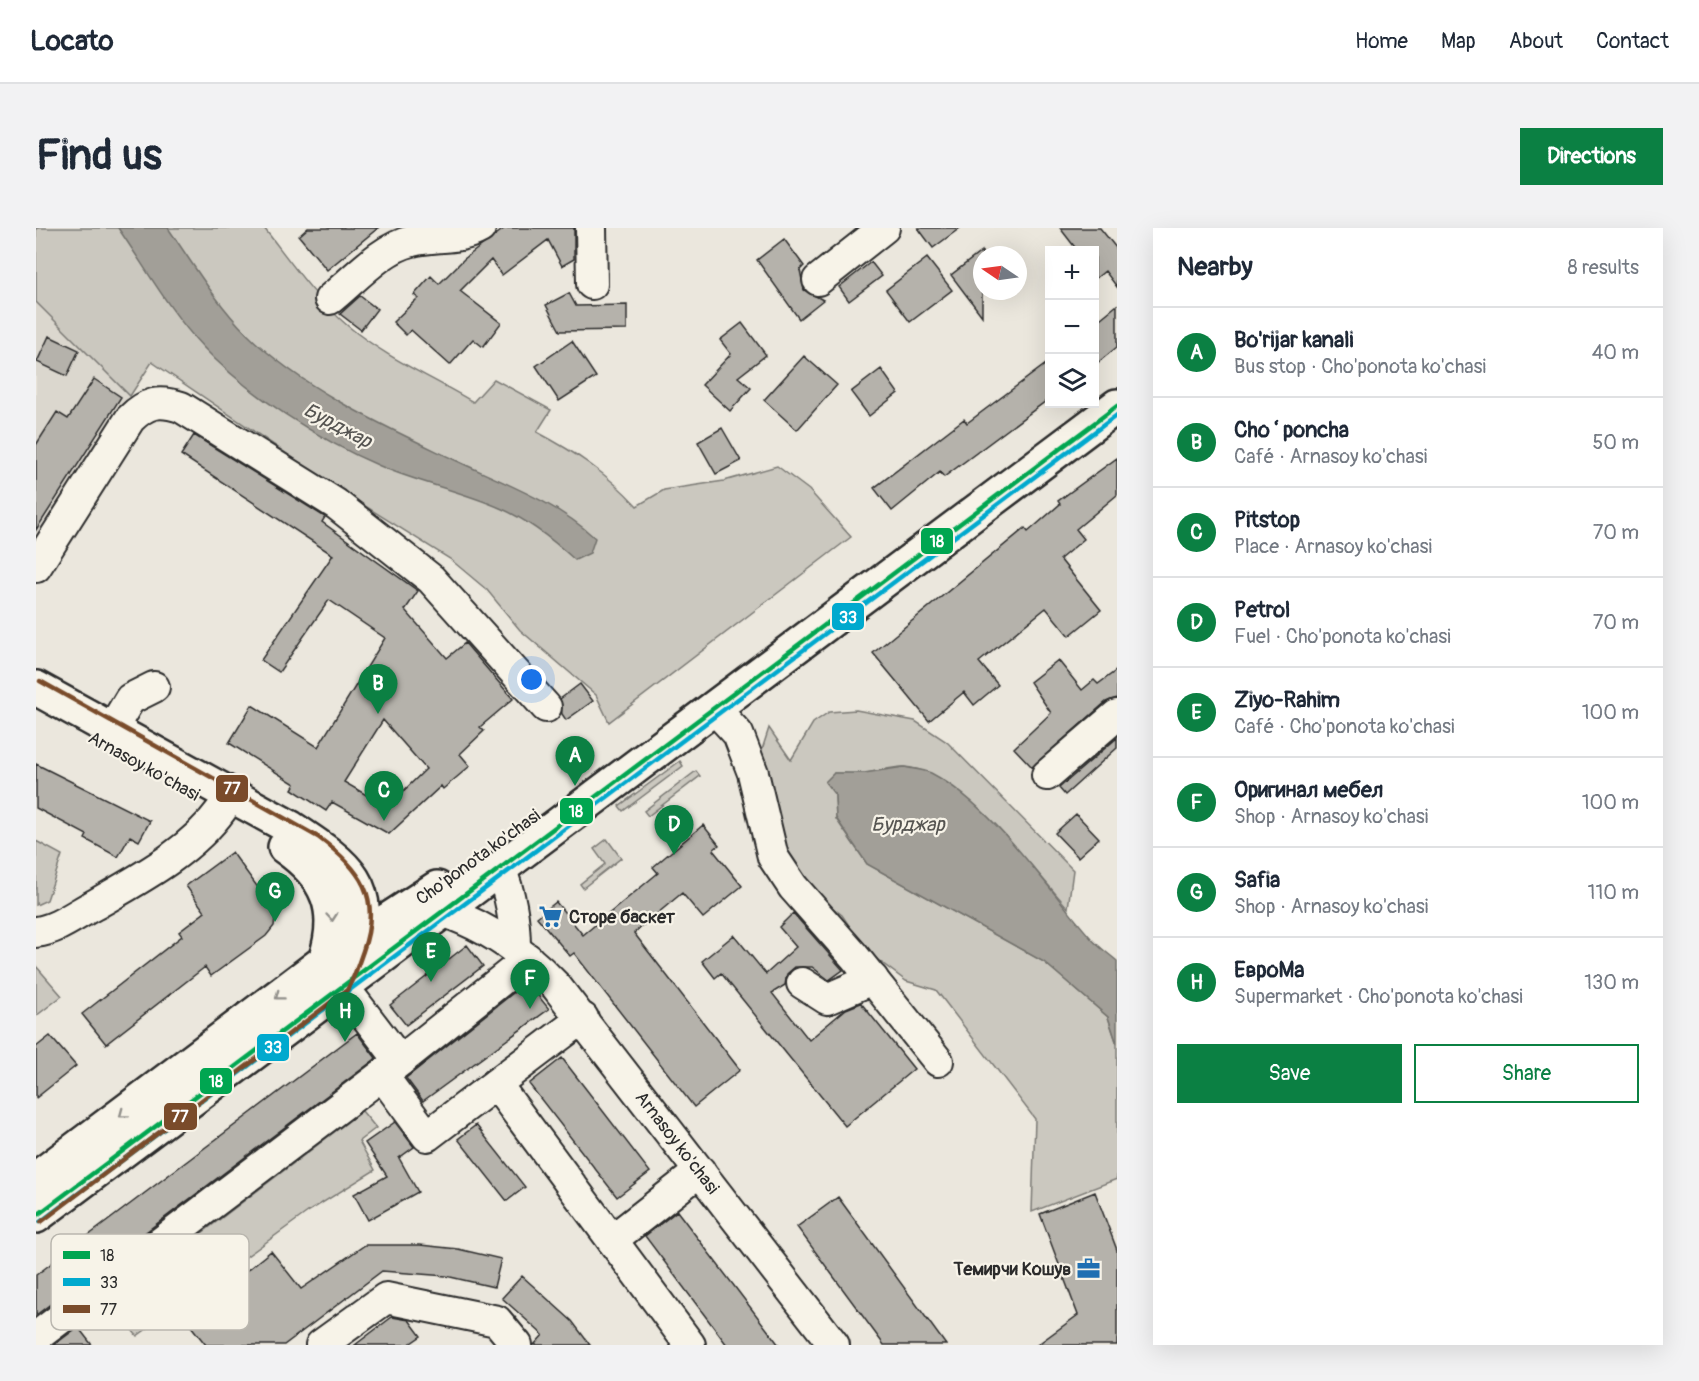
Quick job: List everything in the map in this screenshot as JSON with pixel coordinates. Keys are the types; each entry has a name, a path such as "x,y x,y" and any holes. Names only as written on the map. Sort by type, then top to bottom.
{"main road":[{"name":"Cho'ponota ko'chasi","path":"360,938 430,907 500,868 776,650 1108,397"},
{"name":"Arnasoy ko'chasi","path":"36,688 291,828 325,851 355,881 364,909 360,938 334,973"},
{"name":"Cho'ponota ko'chasi","path":"36,1179 430,907 711,702"},
{"name":"Arnasoy ko'chasi","path":"36,707 260,830 311,866 430,907"},
{"name":"Arnasoy ko'chasi","path":"311,866 325,888 332,911 334,973"},
{"name":"Cho'ponota ko'chasi","path":"36,1216 334,973"}],"street":[{"path":"330,299 388,252 404,244 470,234 480,228"},
{"path":"591,228 592,284"},
{"path":"818,280 884,228"},
{"path":"36,567 130,419 150,404 159,401 181,406 336,504 431,579 546,707"},
{"path":"111,729 130,699 154,687"},
{"path":"711,702 738,734 753,773 773,857 793,887 873,979 938,1061"},
{"path":"1047,775 1117,715"},
{"path":"36,932 62,924 135,882 203,832 222,809"},
{"path":"172,1234 391,1068 521,953 510,893 500,868"},
{"name":"Arnasoy ko'chasi","path":"430,907 476,923 521,953 556,986 834,1345"},
{"path":"334,973 391,1068 427,1136 583,1018"},
{"path":"802,983 827,999 873,979"},
{"path":"496,1084 690,1345"},
{"path":"612,1240 700,1172"},
{"path":"321,1345 386,1298 497,1321 517,1345"},
{"path":"36,1337 51,1326"}],"shaded area":[{"path":"36,228 264,228 325,304 362,337 473,402 494,379 551,410 537,432 590,464 637,506 664,490 724,481 777,466 809,490 851,537 609,722 596,695 520,630 487,590 450,559 346,494 152,362 130,396 36,302"},
{"path":"36,302 130,396 36,538"},
{"path":"856,710 915,721 947,742 1073,870 1068,908 993,823 946,784 924,772 903,767 867,773 834,773 836,819 867,864 1044,962 1108,1017 1117,1044 1117,1179 1032,1212 1035,1119 936,990 906,981 866,951 842,915 802,884 779,854 757,765 769,728 791,760 813,723 829,712"},
{"path":"680,761 683,766 623,811 619,806"},
{"path":"696,771 700,776 648,816 644,811"},
{"path":"607,839 621,858 583,888 580,884 605,864 594,849"},
{"path":"36,841 62,855 47,900 36,905"},
{"path":"36,966 62,996 36,1016"},
{"path":"362,1111 376,1128 359,1141 375,1170 309,1211 249,1255 249,1234 201,1234"},
{"path":"132,1330 145,1330 137,1336"}],"water":[{"name":"Бурджар","path":"118,228 168,228 225,309 269,354 345,405 527,493 563,513 595,538 590,553 575,560 540,531 520,518 486,502 410,477 357,456 309,429 262,398 221,364 191,333"},
{"name":"Бурджар","path":"904,767 931,773 954,787 975,805 1016,847 1093,940 1117,961 1117,1044 1108,1017 1044,962 867,864 836,818 835,795 825,782 834,773 864,773"}],"building":[{"path":"308,228 378,228 327,270 299,236"},
{"path":"505,228 574,228 574,259 562,266 548,240 502,275 491,260 460,291 501,323 483,347 473,339 450,365 411,330 406,335 393,322 418,298 414,295 431,276 439,284 464,259"},
{"path":"918,228 960,228 933,248"},
{"path":"1060,228 1100,228 1117,249 1117,287 1105,271 1099,276 1099,246 1074,246"},
{"path":"784,239 804,266 800,270 804,290 823,300 799,319 757,260"},
{"path":"927,258 952,290 910,322 886,290"},
{"path":"973,258 973,300 982,300 982,316 951,275"},
{"path":"871,262 882,276 849,301 839,287"},
{"path":"569,293 576,306 627,305 627,330 560,331 546,305"},
{"path":"360,296 377,309 361,330 340,314"},
{"path":"1117,305 1117,347 1099,362 1099,354 1099,320"},
{"path":"742,323 766,355 738,377 751,388 730,411 702,385 731,354 720,340"},
{"path":"49,336 79,350 67,376 37,362"},
{"path":"572,341 596,377 559,401 536,366"},
{"path":"804,356 837,385 797,430 764,400"},
{"path":"1045,365 1045,402 944,477 940,472 892,511 874,488 964,419 967,423"},
{"path":"881,369 898,393 869,416 851,392"},
{"path":"94,379 121,397 36,530 36,445 57,412 68,419"},
{"path":"722,428 741,461 716,474 698,442"},
{"path":"194,435 325,517 322,522 418,591 405,610 447,658 465,643 513,699 480,727 484,731 460,754 470,766 443,789 441,786 389,834 332,802 326,811 292,789 295,784 229,743 252,705 318,747 385,638 329,600 279,672 261,660 333,555 181,455","holes":["383,720 426,769 387,807 344,782"]},
{"path":"1117,458 1117,495 1076,529 1084,539 1060,559 1101,610 1069,636 1046,608 979,662 998,685 974,705 964,692 929,721 873,653 1025,528 1028,532 1060,504 1058,501"},
{"path":"1058,660 1082,690 1094,680 1098,684 1117,670 1117,698 1106,702 1032,767 1014,748 1051,713 1030,682"},
{"path":"580,684 593,701 566,720 562,714 560,699"},
{"path":"1117,738 1117,748 1065,795 1059,788"},
{"path":"36,764 150,821 139,841 130,836 118,857 85,839 87,835 36,808"},
{"path":"1076,814 1099,838 1078,857 1055,833"},
{"path":"703,825 719,845 713,850 742,886 703,918 682,893 634,933 740,1070 694,1107 574,953 570,956 537,917 556,902 583,935 658,873 653,867"},
{"path":"232,852 270,904 275,917 274,926 266,936 211,976 205,967 106,1044 82,1014 182,936 179,932 205,912 186,886"},
{"path":"793,913 843,970 829,980 812,967 795,967 787,974 785,985 772,993 809,1040 846,1009 861,1003 914,1069 845,1126 721,973 715,978 702,961 734,935 766,974 796,947 779,927"},
{"path":"467,945 483,966 406,1025 390,1005"},
{"path":"527,982 549,1009 423,1101 406,1078"},
{"path":"357,1033 376,1058 143,1234 90,1234"},
{"path":"50,1036 76,1066 36,1098 36,1047"},
{"path":"562,1058 650,1172 617,1197 529,1084"},
{"path":"395,1122 414,1147 399,1158 418,1192 368,1220 354,1194 387,1176 365,1143"},
{"path":"476,1125 525,1187 507,1201 458,1139"},
{"path":"1095,1192 1117,1250 1117,1345 1037,1345 1078,1315 1040,1214"},
{"path":"838,1197 946,1345 884,1345 797,1227"},
{"path":"677,1211 779,1345 727,1345 645,1236"},
{"path":"365,1245 420,1245 458,1249 501,1259 494,1287 446,1276 382,1271 284,1345 206,1345 194,1330 249,1330 249,1269 271,1251 301,1289"},
{"path":"51,1264 51,1304 36,1315 36,1275"},
{"path":"522,1276 572,1321 590,1345 534,1345 543,1335 502,1298"},
{"path":"392,1317 409,1320 421,1336 408,1345 355,1345"},
{"path":"74,1330 80,1330 92,1345 54,1345"}],"transit line":[{"name":"18","path":"36,1216 1117,406"},
{"name":"33","path":"40,1222 1117,415"},
{"name":"77","path":"40,681 318,837 346,861 356,873 364,886 370,915 363,951 347,990 41,1222"}],"place":[{"name":"Choʻponcha","path":"378,714"},
{"name":"Bo'rijar kanali","path":"575,786"},
{"name":"Pitstop","path":"384,821"},
{"name":"Petrol","path":"674,855"},
{"name":"Сторе баскет","path":"551,917"},
{"name":"Safia","path":"275,922"},
{"name":"Ziyo-Rahim","path":"431,982"},
{"name":"Оригинал мебел","path":"530,1009"},
{"name":"ЕвроМа","path":"345,1042"},
{"name":"Темирчи Кошув","path":"1089,1269"}]}
